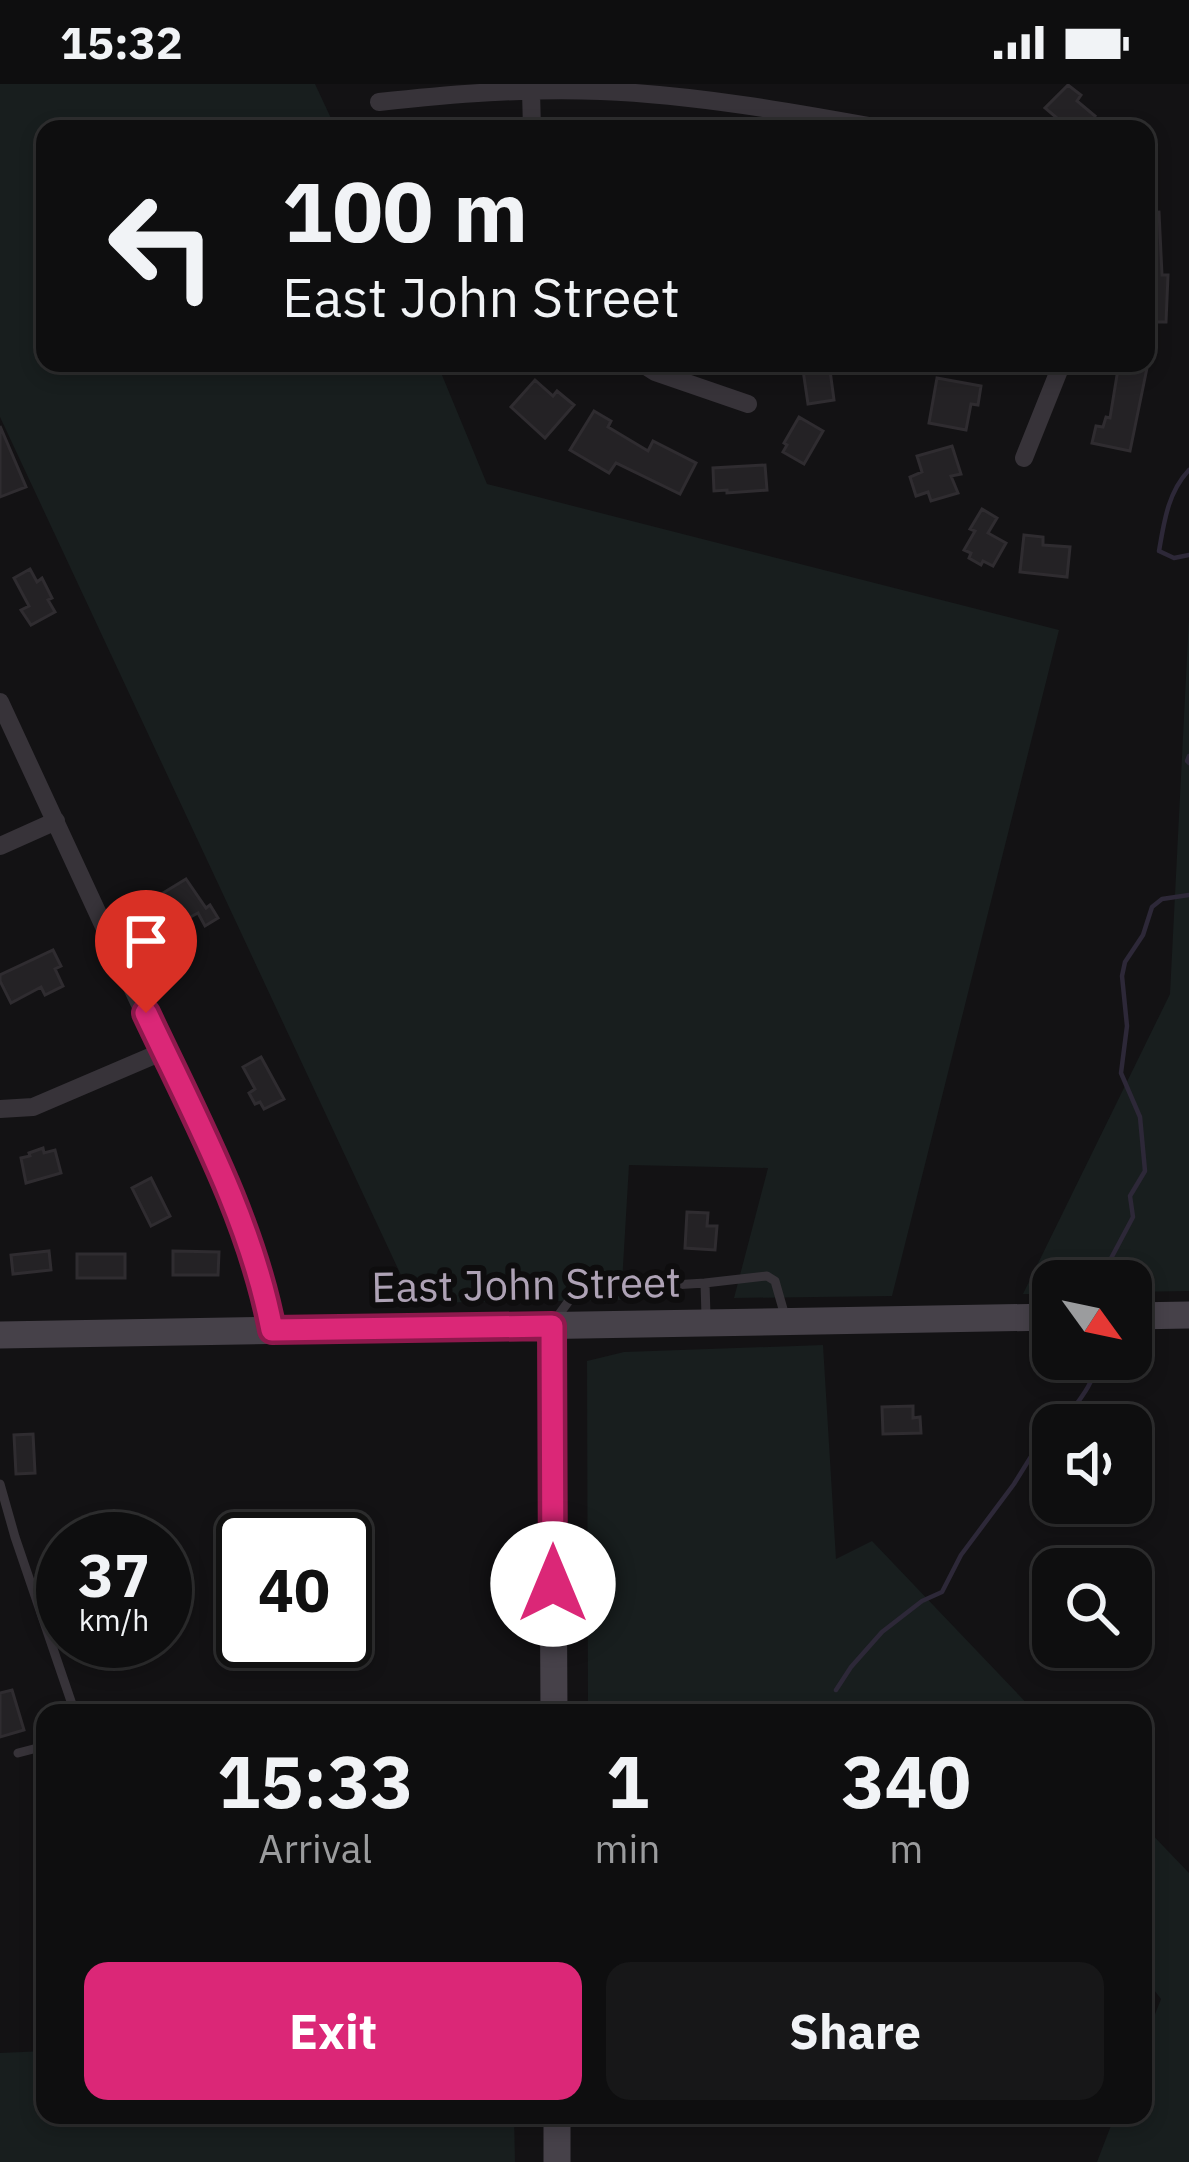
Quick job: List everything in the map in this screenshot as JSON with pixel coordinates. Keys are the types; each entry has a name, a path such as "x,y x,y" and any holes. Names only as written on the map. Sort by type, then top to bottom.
{"main road":[{"path":"1152,1316 1189,1315"},
{"name":"East John Street","path":"0,1335 1032,1317"},
{"path":"552,1326 554,1704"},
{"path":"556,2124 557,2162"}],"street":[{"path":"764,107 769,84"},
{"path":"531,91 532,120"},
{"path":"379,102 531,91 652,94 836,120"},
{"path":"655,372 748,404"},
{"path":"1024,458 1058,372"},
{"path":"0,702 236,1212 263,1286 272,1330"},
{"path":"0,846 56,821"},
{"path":"0,1109 33,1107 164,1051"}],"lane":[{"path":"552,1326 576,1291 767,1276 775,1281 787,1322"},
{"path":"705,1283 706,1322"},
{"path":"0,1484 72,1704"},
{"path":"18,1753 36,1748"}],"shaded area":[{"path":"0,84 315,84 332,120 36,120 36,372 441,372 487,484 1059,630 892,1296 734,1298 768,1168 629,1165 621,1300 414,1303 0,417"},
{"path":"1189,618 1189,1291 1152,1292 1152,1260 1040,1260 1170,994"},
{"path":"823,1345 836,1559 872,1541 1027,1704 588,1704 587,1361 624,1352"},
{"path":"1152,1834 1189,1873 1189,2162 1097,2162 1112,2124 1152,2124 1152,2022 1161,1999 1152,1988"},
{"path":"36,2051 36,2124 514,2124 515,2162 0,2162 0,2053"}],"building":[{"path":"1068,85 1081,95 1077,101 1095,116 1059,120 1045,108"},
{"path":"1155,212 1159,212 1162,275 1168,275 1166,322 1155,322"},
{"path":"803,372 830,372 834,400 808,404"},
{"path":"1118,372 1146,372 1130,451 1092,443 1096,426 1103,427 1106,417 1110,418"},
{"path":"937,378 981,386 978,405 971,404 966,430 929,423"},
{"path":"535,380 553,396 557,391 574,405 545,438 511,407"},
{"path":"594,411 611,421 608,427 648,451 653,441 696,463 680,494 616,463 609,473 570,450"},
{"path":"799,417 823,431 804,464 783,452"},
{"path":"0,426 26,487 0,497"},
{"path":"952,446 961,474 951,476 958,493 931,501 928,492 916,496 910,477 922,472 917,456"},
{"path":"765,465 767,490 714,491 713,468"},
{"path":"982,509 997,518 988,533 1006,543 993,566 983,561 981,565 964,550"},
{"path":"1024,535 1043,537 1043,545 1070,547 1067,577 1020,572"},
{"path":"30,569 37,582 42,578 55,612 31,625 21,610 29,606 14,578"},
{"path":"186,879 218,918 205,926 198,913 173,922 163,905 168,903 163,893"},
{"path":"53,950 63,986 45,995 41,987 11,1003 0,975"},
{"path":"261,1057 284,1099 264,1109 249,1093 255,1089 243,1067"},
{"path":"43,1148 44,1153 55,1150 61,1173 26,1183 21,1158"},
{"path":"151,1178 170,1216 151,1226 132,1188"},
{"path":"687,1212 708,1213 707,1226 717,1226 715,1250 685,1248"},
{"path":"49,1251 51,1270 13,1274 11,1255"},
{"path":"173,1251 219,1252 218,1275 173,1275"},
{"path":"77,1254 125,1254 125,1278 77,1278"},
{"path":"913,1406 921,1433 883,1434 882,1407"},
{"path":"33,1434 35,1473 16,1474 14,1435"},
{"path":"12,1690 24,1730 0,1737 0,1693"}],"waterway":[{"path":"1189,470 1172,498 1159,551 1174,558 1189,555"},
{"path":"1189,756 1189,763"},
{"path":"1110,1260 1133,1217 1130,1196 1145,1171 1140,1117 1121,1073 1127,1026 1125,962 1143,935 1152,907 1162,899 1189,895"},
{"path":"1076,1404 1091,1380"},
{"path":"836,1690 882,1632 922,1601 942,1592 961,1555 1032,1455"}],"route":[{"path":"146,1013 236,1212 263,1286 272,1330 552,1326 553,1584"}]}
